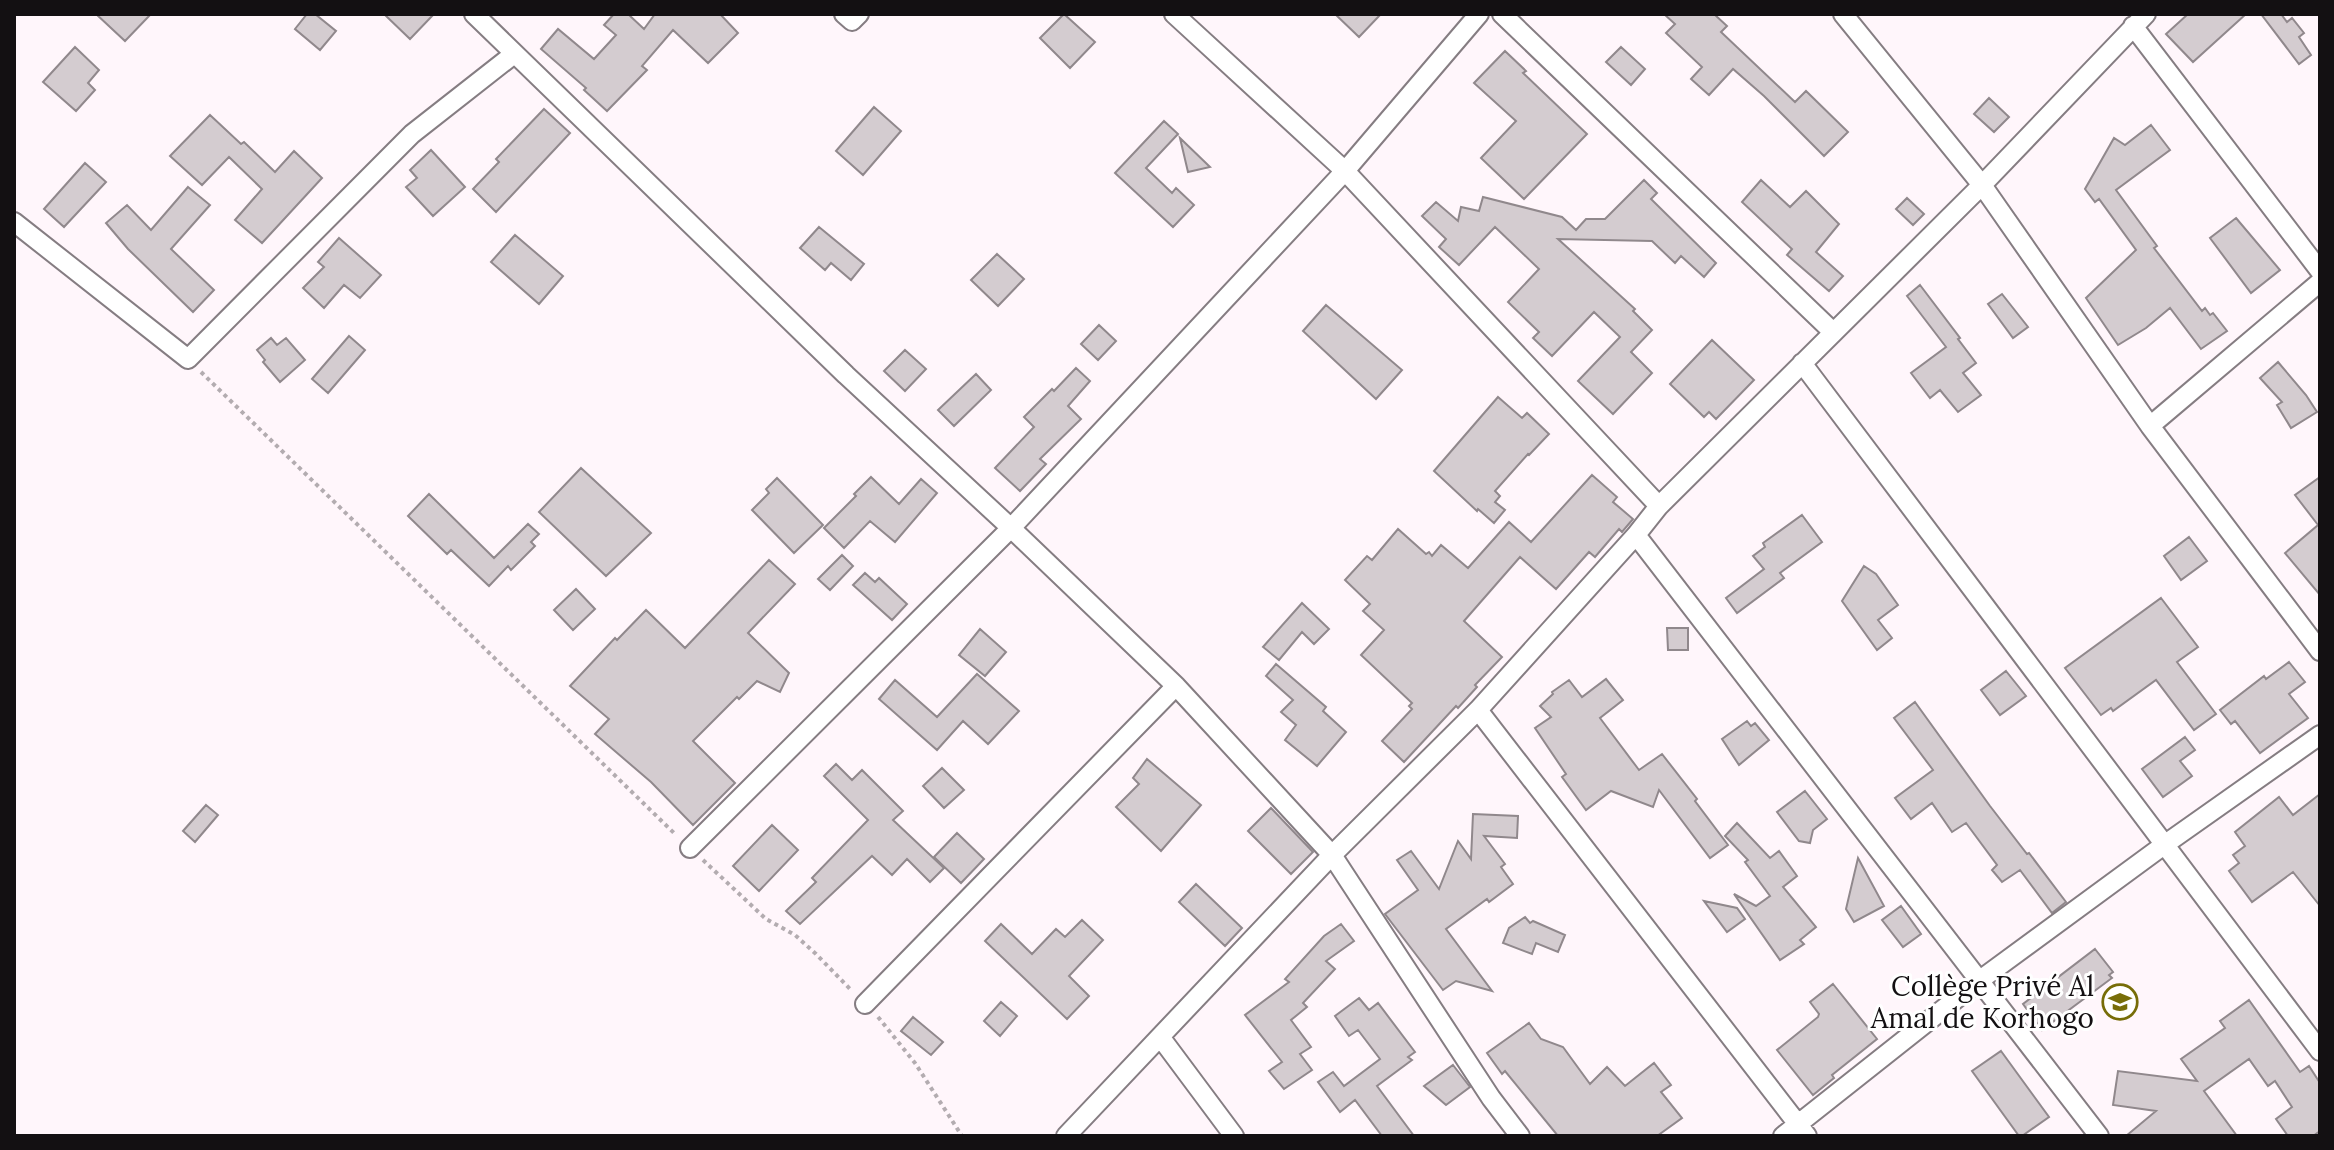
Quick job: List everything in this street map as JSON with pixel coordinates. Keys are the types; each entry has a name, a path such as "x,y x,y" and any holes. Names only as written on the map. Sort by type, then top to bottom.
{"street":[{"path":"474,14 846,375 1176,686 1332,855 1491,1098 1520,1136"},
{"path":"844,14 852,21 859,14"},
{"path":"1174,14 1345,171 1659,506"},
{"path":"690,848 1011,528 1345,171 1479,14"},
{"path":"1502,14 1833,332"},
{"path":"1843,14 1982,185 2150,426 2320,651"},
{"path":"1066,1136 1332,855 1478,710 1659,506 1982,185 2140,20 2320,271"},
{"path":"14,222 188,359 412,134 514,54"},
{"path":"2150,426 2320,282"},
{"path":"1802,363 2320,1051"},
{"path":"1636,535 2099,1136"},
{"path":"865,1004 1176,686"},
{"path":"1478,710 1803,1130"},
{"path":"1783,1136 1803,1130 1980,980 2320,735"},
{"path":"1161,1038 1234,1136"}],"path":[{"path":"188,359 690,848 766,919 795,935 816,954 865,1004 915,1063 962,1136"}],"building":[{"path":"96,14 151,14 125,41"},
{"path":"307,14 315,14 336,31 320,50 295,29"},
{"path":"384,14 434,14 410,39"},
{"path":"614,14 628,14 644,29 655,14 720,14 738,33 708,63 673,30 642,66 647,70 607,111 541,49 558,29 594,59 616,35 604,25"},
{"path":"1064,14 1095,42 1070,68 1040,38"},
{"path":"1335,14 1381,14 1359,37"},
{"path":"1664,14 1714,14 1727,26 1721,32 1795,102 1806,91 1848,132 1824,156 1733,69 1709,95 1691,79 1702,67 1666,33 1675,24"},
{"path":"2188,14 2246,14 2193,62 2166,34"},
{"path":"2261,14 2281,14 2287,22 2292,18 2304,33 2299,37 2311,55 2299,64"},
{"path":"75,47 99,70 88,83 95,90 76,111 43,82"},
{"path":"1621,47 1645,69 1631,85 1606,62"},
{"path":"1505,51 1526,71 1523,73 1587,134 1524,199 1481,158 1516,121 1474,83"},
{"path":"1989,98 2009,117 1994,132 1974,114"},
{"path":"874,107 901,131 863,175 836,151"},
{"path":"544,109 570,133 496,212 473,189 499,162 496,159"},
{"path":"210,115 275,172 294,151 322,178 262,243 235,220 262,189 229,157 202,185 170,156"},
{"path":"1164,121 1178,134 1146,168 1172,193 1176,188 1194,205 1173,227 1115,173"},
{"path":"2151,125 2170,150 2116,190 2157,246 2154,248 2202,311 2205,308 2210,315 2213,313 2227,331 2201,349 2170,308 2118,345 2086,298 2136,250 2099,199 2095,202 2085,189 2114,138 2125,145"},
{"path":"1180,138 1210,167 1188,172"},
{"path":"431,150 465,187 433,216 406,187 417,178 410,170"},
{"path":"85,163 106,182 64,227 44,209"},
{"path":"1644,180 1657,193 1651,199 1716,263 1704,277 1681,256 1675,263 1652,241 1558,239 1635,309 1633,311 1652,330 1631,352 1652,373 1613,414 1578,381 1620,337 1594,312 1552,356 1533,338 1539,332 1508,302 1539,269 1495,227 1459,265 1439,247 1446,239 1422,216 1436,202 1458,221 1461,207 1479,211 1483,197 1562,217 1576,230 1586,219 1605,219"},
{"path":"1761,180 1790,207 1806,191 1839,224 1816,252 1843,276 1829,291 1787,255 1792,249 1742,202"},
{"path":"188,187 210,205 171,249 214,290 193,312 128,249 106,223 127,205 151,230"},
{"path":"1907,198 1924,214 1913,225 1896,209"},
{"path":"2236,218 2280,270 2251,293 2210,238"},
{"path":"819,227 864,264 851,280 831,263 825,270 800,248"},
{"path":"515,235 563,276 539,304 491,262"},
{"path":"339,238 381,275 360,298 344,285 324,308 303,288 324,267 318,262"},
{"path":"997,254 1024,279 998,306 971,280"},
{"path":"1920,285 1976,363 1963,373 1981,395 1958,412 1940,390 1930,398 1911,373 1946,347 1907,296"},
{"path":"2002,294 2028,327 2013,338 1988,304"},
{"path":"1326,305 1402,370 1376,399 1303,331"},
{"path":"1099,325 1116,341 1098,360 1081,344"},
{"path":"349,336 365,350 328,393 312,379"},
{"path":"271,338 277,345 286,338 305,360 280,382 257,350"},
{"path":"1712,340 1754,380 1716,419 1709,412 1704,417 1670,384"},
{"path":"905,350 926,369 905,391 884,371"},
{"path":"2278,362 2317,412 2291,428 2277,405 2282,402 2260,378"},
{"path":"1076,368 1090,381 1068,406 1081,419 1040,459 1046,464 1020,491 995,468 1034,427 1024,417"},
{"path":"976,374 991,390 954,426 938,410"},
{"path":"1498,397 1522,418 1527,413 1549,434 1495,491 1500,496 1495,502 1505,510 1494,523 1434,471"},
{"path":"581,468 651,533 606,576 539,512"},
{"path":"1592,475 1617,497 1613,502 1633,519 1622,532 1619,529 1595,557 1589,552 1556,589 1520,557 1464,621 1502,657 1458,708 1456,706 1404,762 1382,741 1412,709 1409,706 1412,703 1361,655 1384,630 1363,611 1370,604 1345,580 1367,556 1372,560 1398,529 1426,554 1429,552 1432,556 1441,545 1468,568 1509,522 1531,542"},
{"path":"871,477 899,504 921,479 937,493 895,542 870,521 844,548 824,528"},
{"path":"2320,477 2320,595 2285,553 2318,525 2295,495"},
{"path":"777,478 823,525 794,553 752,510 769,493 766,489"},
{"path":"429,494 494,558 528,524 539,534 531,542 535,546 511,570 508,566 489,586 451,550 447,554 408,516"},
{"path":"1802,515 1822,542 1780,573 1784,578 1737,613 1726,598 1764,569 1753,556 1765,547 1763,543"},
{"path":"2189,537 2207,561 2181,580 2164,556"},
{"path":"842,555 853,566 830,590 818,579"},
{"path":"769,560 795,584 748,633 789,673 780,692 757,681 693,741 735,783 693,825 651,782 595,734 609,719 570,686 646,610 685,648"},
{"path":"1864,566 1876,574 1898,605 1878,620 1892,638 1877,650 1842,601"},
{"path":"865,573 875,582 879,578 907,604 892,620 853,585"},
{"path":"576,589 595,609 573,630 554,610"},
{"path":"2161,598 2198,647 2177,662 2216,714 2194,730 2156,680 2113,711 2111,708 2101,715 2065,668"},
{"path":"1302,603 1329,629 1314,644 1302,632 1279,660 1263,647"},
{"path":"1667,628 1688,628 1688,650 1668,650"},
{"path":"980,629 1006,652 985,676 959,655"},
{"path":"2289,662 2305,682 2289,694 2308,718 2260,753 2235,721 2231,724 2220,710 2264,676 2266,679"},
{"path":"1276,664 1326,707 1323,711 1346,732 1317,766 1285,740 1296,725 1281,712 1293,700 1266,676"},
{"path":"2006,671 2026,696 2000,715 1981,690"},
{"path":"977,674 1019,711 988,744 963,721 937,750 879,699 895,680 937,717"},
{"path":"1606,679 1623,700 1600,718 1639,770 1662,754 1728,845 1710,858 1659,790 1653,807 1611,791 1586,810 1562,777 1566,774 1535,728 1551,717 1540,706 1552,692 1569,680 1582,697"},
{"path":"1915,702 1990,806 2066,902 2052,913 2020,870 2002,882 1992,870 1997,865 1966,823 1952,832 1932,803 1911,819 1895,798 1933,770 1894,718"},
{"path":"1747,721 1751,726 1755,723 1769,740 1739,765 1722,739"},
{"path":"2185,737 2195,750 2180,761 2192,776 2163,797 2142,769"},
{"path":"1147,759 1201,805 1161,851 1116,807 1139,784 1133,778"},
{"path":"836,764 852,780 862,770 903,811 893,820 944,868 930,882 907,859 892,875 872,856 800,924 786,911 816,882 812,878 868,820 824,776"},
{"path":"942,768 964,790 944,808 923,786"},
{"path":"1805,791 1827,819 1813,830 1810,843 1799,841 1777,812"},
{"path":"2320,794 2320,906 2293,872 2252,902 2229,871 2239,863 2233,855 2245,846 2235,832 2279,797 2293,815"},
{"path":"206,805 218,815 195,842 183,831"},
{"path":"1271,808 1313,852 1291,874 1248,831"},
{"path":"1473,814 1518,816 1517,838 1484,836 1505,864 1501,867 1513,884 1446,929 1492,991 1456,981 1443,990 1385,914 1418,890 1397,860 1411,851 1439,889 1458,841 1471,859"},
{"path":"1737,823 1770,858 1779,851 1797,876 1783,887 1816,927 1800,940 1804,944 1780,960 1734,894 1756,906 1770,896 1745,862 1748,860 1725,836"},
{"path":"772,825 798,850 759,891 733,866"},
{"path":"957,833 984,859 961,883 934,857"},
{"path":"1858,858 1884,906 1854,922 1846,909"},
{"path":"1196,884 1242,928 1225,946 1179,902"},
{"path":"1704,901 1737,908 1745,919 1727,932"},
{"path":"1901,906 1921,934 1903,947 1882,920"},
{"path":"1525,917 1530,923 1533,921 1565,935 1558,952 1536,943 1532,954 1503,943 1509,928"},
{"path":"1082,920 1103,940 1069,976 1089,996 1067,1019 985,941 1001,924 1032,954 1056,929 1065,937"},
{"path":"1341,924 1354,941 1326,961 1335,969 1303,1003 1307,1007 1291,1020 1311,1047 1300,1054 1312,1070 1284,1089 1269,1071 1282,1062 1245,1015 1289,982 1285,979 1324,936"},
{"path":"2095,949 2113,972 2109,975 2112,978 2042,1030 2023,1004"},
{"path":"1833,984 1877,1039 1832,1075 1834,1078 1813,1095 1777,1050 1818,1017 1810,1002"},
{"path":"1359,998 1369,1010 1378,1003 1415,1052 1408,1057 1412,1060 1377,1086 1414,1136 1382,1136 1355,1100 1340,1112 1318,1082 1333,1072 1344,1086 1380,1059 1358,1030 1349,1036 1335,1016"},
{"path":"2249,1000 2300,1072 2309,1066 2320,1083 2320,1131 2313,1136 2288,1136 2276,1119 2292,1107 2275,1081 2268,1086 2249,1059 2204,1091 2237,1136 2126,1136 2156,1111 2113,1105 2118,1071 2197,1081 2181,1059 2225,1028 2220,1021"},
{"path":"1001,1002 1017,1016 1000,1036 984,1021"},
{"path":"913,1017 943,1042 931,1055 901,1031"},
{"path":"1529,1023 1541,1039 1563,1047 1590,1084 1607,1067 1625,1086 1654,1063 1671,1085 1661,1092 1682,1118 1657,1136 1558,1136 1487,1053"},
{"path":"2001,1051 2049,1117 2022,1136 1972,1071"},
{"path":"1453,1065 1470,1087 1446,1105 1424,1086"}],"place":[{"name":"Collège Privé Al Amal de Korhogo","path":"2120,1002"}]}
